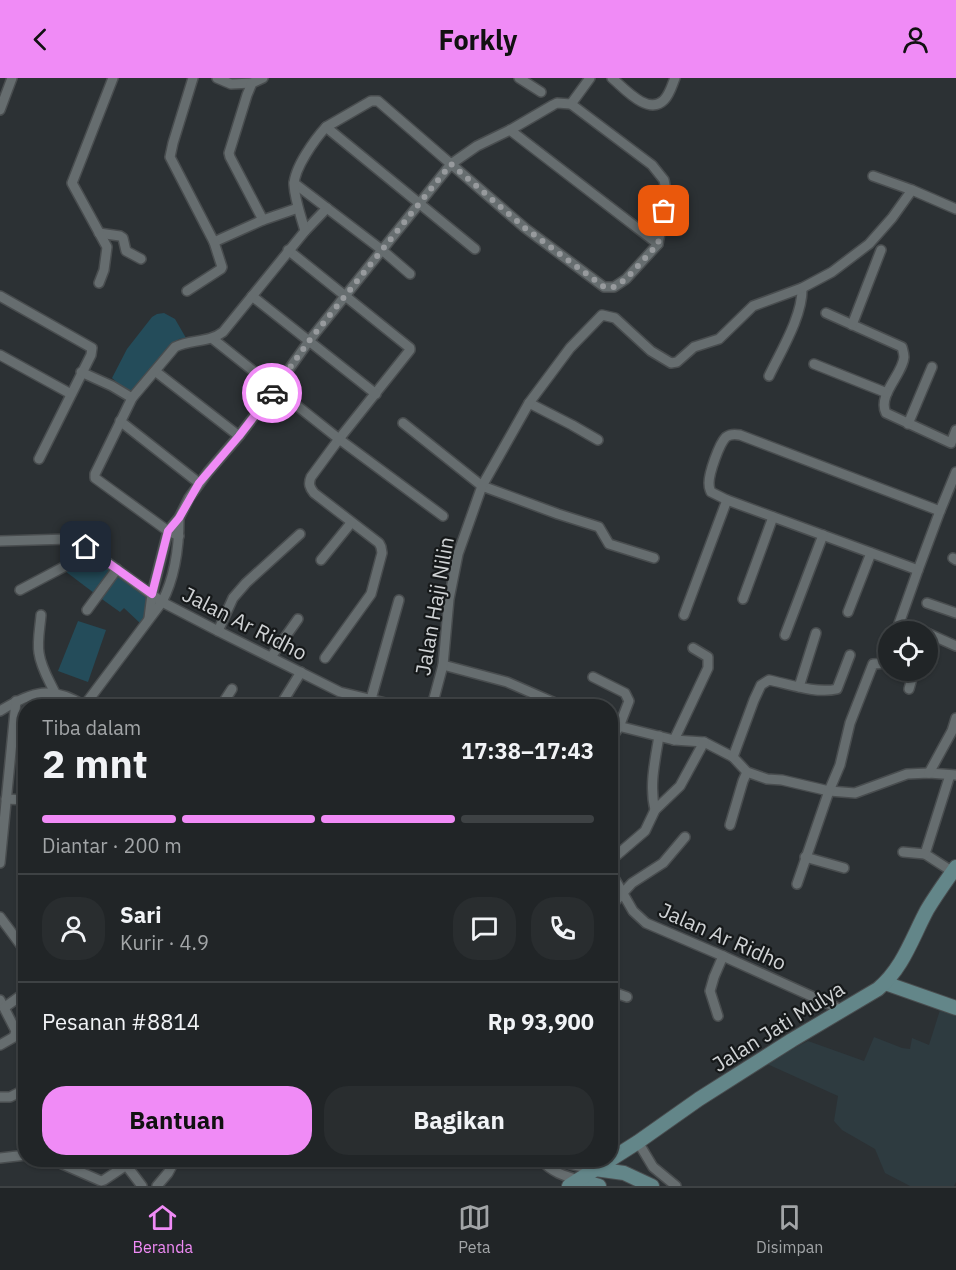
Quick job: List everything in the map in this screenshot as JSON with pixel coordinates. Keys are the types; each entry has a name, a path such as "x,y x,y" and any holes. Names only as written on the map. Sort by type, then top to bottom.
{"main road":[{"name":"Jalan Jati Mulya","path":"618,1155 699,1099 878,989 900,965 928,910 954,869"},
{"path":"885,983 956,1008"},
{"path":"622,1152 621,1165 624,1173"},
{"name":"Jalan Jati Mulya","path":"574,1183 599,1167"},
{"path":"596,1169 624,1173 647,1183"},
{"path":"574,1183 599,1186"}],"street":[{"path":"0,110 12,78"},
{"path":"99,283 104,270 107,248 72,183 113,78"},
{"path":"187,291 222,269 214,242 170,157 193,78"},
{"path":"217,78 231,84 252,83 263,78"},
{"path":"519,78 541,92"},
{"path":"571,104 590,78"},
{"path":"612,78 640,102 649,104 657,104 664,100 675,78"},
{"path":"252,83 229,153 263,220"},
{"path":"149,618 152,594 168,531 179,518 199,483 239,436 309,341 451,164 477,146 557,103 571,104 651,165 664,180 667,195 658,244 626,279 614,287 604,287 525,228 451,164 378,101 371,101 326,127 304,158 294,183 305,231"},
{"path":"326,127 474,249"},
{"path":"510,130 658,244"},
{"path":"873,176 956,209"},
{"path":"294,183 410,274"},
{"path":"769,376 795,323 802,288 832,272 868,244 892,218 912,190"},
{"path":"214,242 263,220 298,208"},
{"path":"179,536 168,531 95,478 97,469 132,398 155,371 178,346 213,339 222,333 288,250 327,208"},
{"path":"99,233 123,238 126,251 141,259"},
{"path":"288,250 410,348 410,352 339,439 309,483 314,493 379,543 382,553 371,594 325,658"},
{"path":"852,325 881,250"},
{"name":"Jalan Haji Nilin","path":"434,699 443,665 449,599 458,554 482,486 529,403 570,348 602,315 615,318 651,351 671,363 676,362 694,346 719,339 753,306 802,288"},
{"path":"0,296 91,347 84,374 39,459"},
{"path":"252,296 376,394"},
{"path":"826,313 902,347 904,359 887,393 883,406 886,413 954,444 956,430"},
{"path":"213,339 339,439 443,516"},
{"path":"0,355 72,394"},
{"path":"814,364 887,393"},
{"path":"908,424 932,367"},
{"path":"155,371 239,436"},
{"path":"84,374 132,398"},
{"path":"529,403 598,440"},
{"path":"120,421 199,483"},
{"path":"403,423 482,486 599,527 609,544 654,558"},
{"path":"918,570 727,500 710,490 709,478 727,436 736,434 940,511"},
{"path":"900,621 956,472"},
{"path":"684,615 727,500"},
{"path":"743,599 773,517"},
{"path":"89,699 167,593 179,536 179,518"},
{"path":"321,560 351,523"},
{"path":"218,631 232,598 300,534"},
{"path":"785,635 823,535"},
{"name":"Jalan Ar Ridho","path":"0,541 69,539 82,544 162,602 340,692 371,699"},
{"path":"20,591 92,552"},
{"path":"848,612 871,553"},
{"path":"87,610 117,569"},
{"path":"371,699 399,600"},
{"path":"927,603 956,613"},
{"path":"41,615 39,655 55,693"},
{"path":"270,657 297,619"},
{"path":"799,687 816,633"},
{"path":"938,638 956,646"},
{"path":"674,740 708,668 708,657 693,648"},
{"path":"733,757 761,686 769,680 799,687 830,691 837,689 850,655"},
{"path":"797,884 840,765 850,723 873,664 878,664"},
{"path":"443,665 507,682 546,699"},
{"path":"284,699 301,672"},
{"path":"594,677 625,693 629,701 618,720"},
{"path":"909,689 911,681"},
{"path":"225,699 232,688"},
{"path":"22,699 41,693 55,693 73,699"},
{"path":"0,711 16,701"},
{"path":"0,863 16,701"},
{"path":"929,773 956,718"},
{"path":"618,726 674,740 705,742 733,757 747,772 767,779 782,780 829,791 855,793 907,774 953,775 925,854"},
{"path":"655,810 653,776 659,736"},
{"path":"618,854 645,831 655,810 680,786 705,742"},
{"path":"730,825 747,772"},
{"path":"6,799 18,800"},
{"path":"618,900 632,882 663,863 685,837"},
{"path":"903,852 925,854 954,869"},
{"path":"805,857 844,868"},
{"name":"Jalan Ar Ridho","path":"618,884 633,911 646,923 842,1010"},
{"path":"0,917 18,941"},
{"path":"718,1016 710,991 723,956"},
{"path":"618,994 627,998"},
{"path":"0,1045 14,1037 16,1031 2,1004 18,996"},
{"path":"0,1097 10,1097 18,1093"},
{"path":"638,1142 653,1167 676,1186"},
{"path":"0,1158 18,1156"},
{"path":"69,1167 104,1180 123,1167"},
{"path":"132,1167 142,1186"},
{"path":"157,1186 171,1167"},
{"path":"548,1167 574,1183"},
{"path":"581,1167 596,1169"},
{"path":"647,1183 653,1167"}],"shaded area":[{"path":"164,313 175,319 186,338 173,343 131,391 121,386 112,378 127,349 152,317"},
{"path":"92,555 112,570 94,593 65,571"},
{"path":"118,574 148,595 145,618 140,623 124,608 120,612 99,597"},
{"path":"78,621 106,630 88,682 58,671"},
{"path":"940,1010 956,1016 956,1182 954,1186 910,1186 885,1173 875,1149 842,1130 834,1121 838,1096 765,1063 808,1041 864,1061 874,1037 902,1048 910,1049 912,1038 929,1045"}],"way so far":[{"path":"272,393 309,341 451,164 525,228 604,287 614,287 626,279 658,244 664,211"}],"route":[{"path":"86,547 152,594 168,531 179,518 199,483 272,393"}]}
